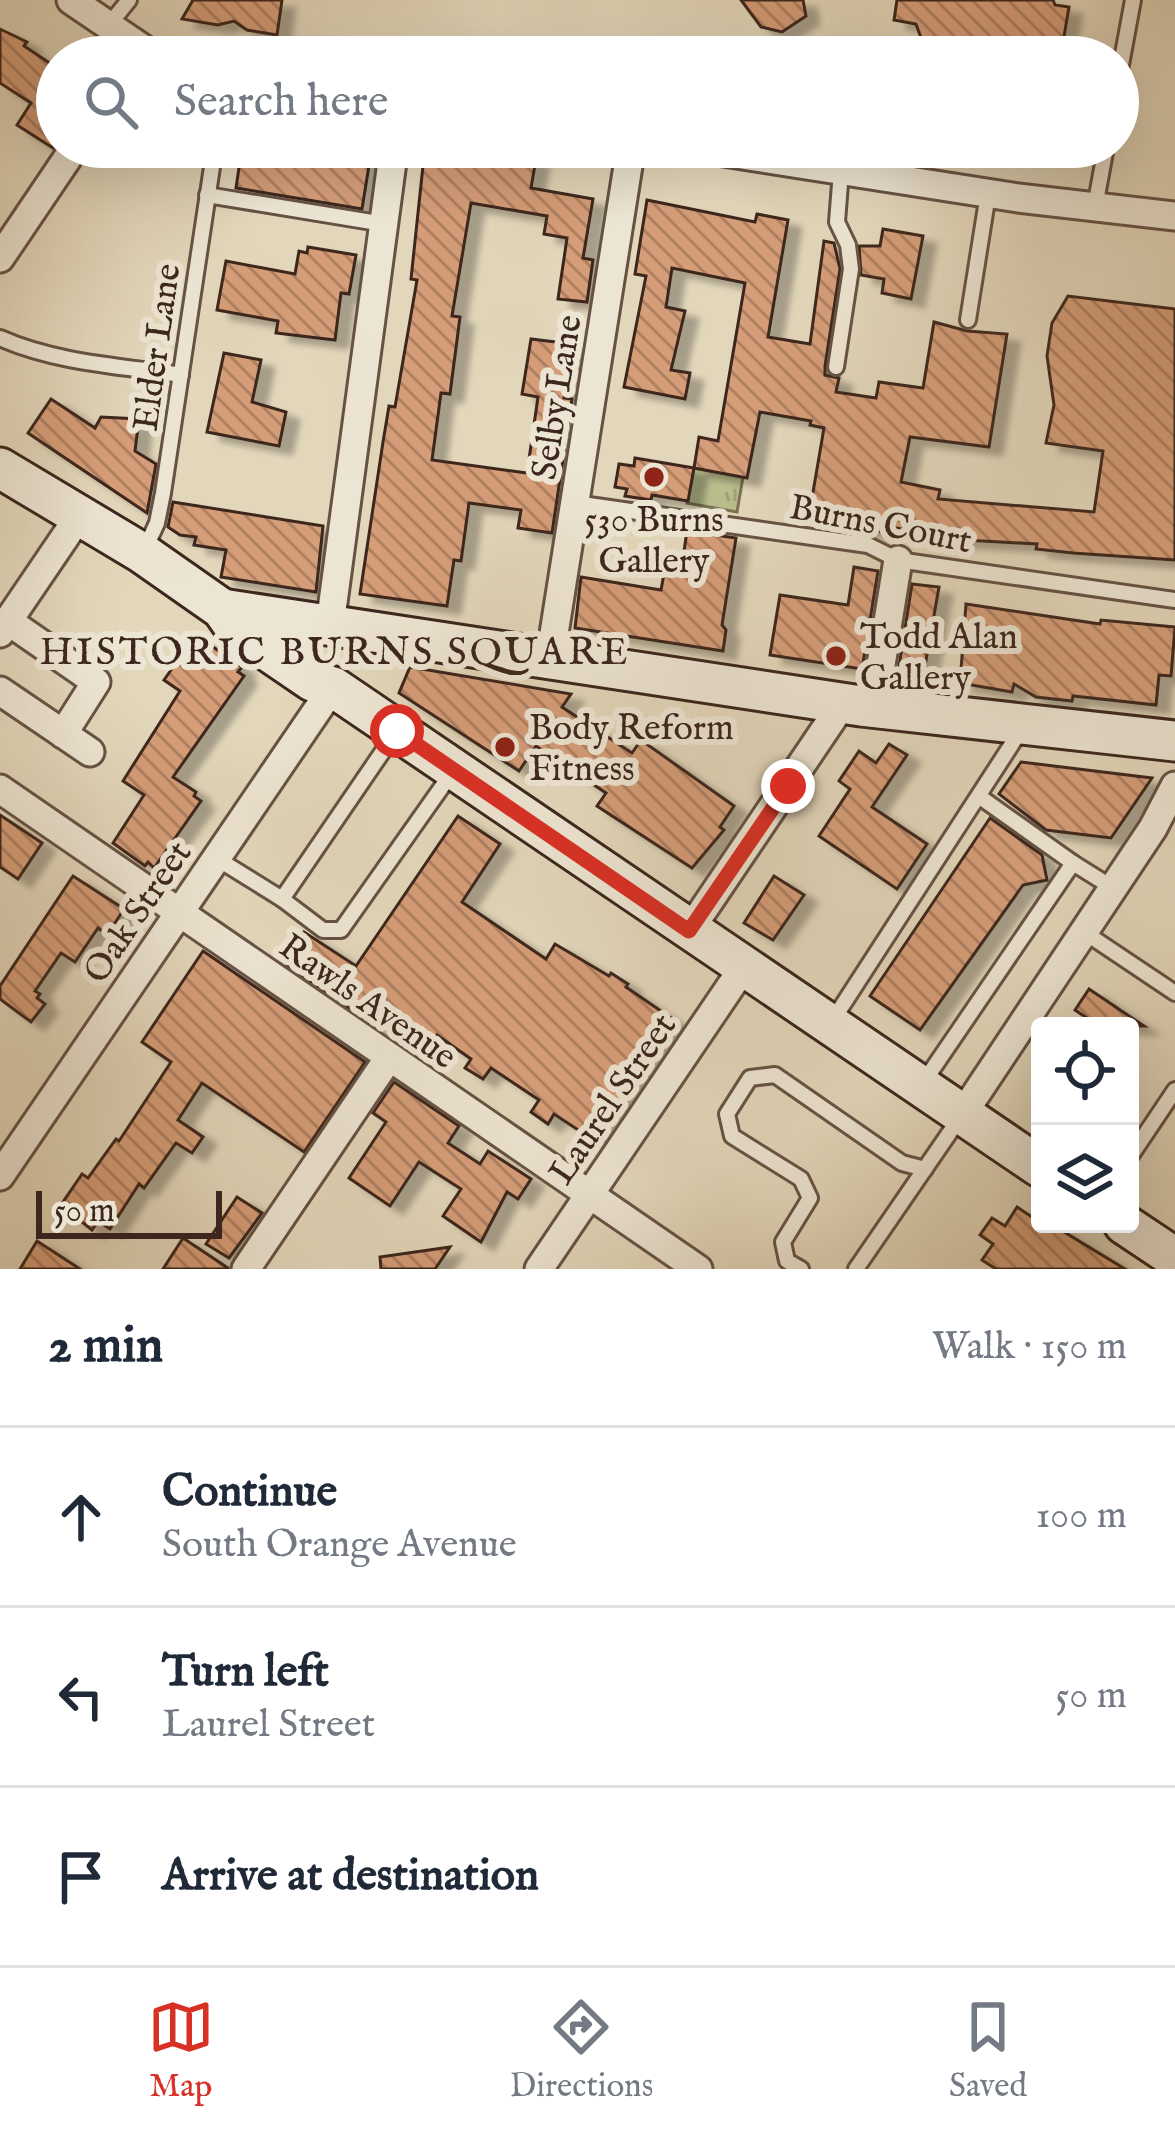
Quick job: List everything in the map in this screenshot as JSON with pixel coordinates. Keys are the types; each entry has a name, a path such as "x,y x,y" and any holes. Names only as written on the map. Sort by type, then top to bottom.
{"street":[{"path":"71,0 121,36"},
{"path":"0,258 61,168"},
{"path":"330,626 391,168"},
{"name":"Selby Lane","path":"550,659 628,168"},
{"path":"822,168 1175,216"},
{"path":"0,468 231,610 859,706 1175,741"},
{"path":"63,734 96,682 4,627 80,515"},
{"path":"689,931 859,706 898,560"},
{"path":"231,610 236,629 311,681 333,688 1031,1161"},
{"name":"Oak Street","path":"0,1176 333,688"},
{"path":"0,691 90,752"},
{"path":"962,1115 1154,828 1175,786"},
{"name":"Rawls Avenue","path":"0,789 698,1269"},
{"name":"Laurel Street","path":"539,1269 743,968"},
{"path":"246,1269 388,1059"},
{"path":"1133,1233 1159,1258"}],"lane":[{"path":"109,26 130,0"},
{"path":"1126,36 1133,0"},
{"name":"Elder Lane","path":"142,553 157,523 212,168"},
{"path":"1095,208 1102,168"},
{"path":"836,367 851,269 848,245 837,222 841,171"},
{"path":"968,320 988,194"},
{"path":"208,195 384,224"},
{"path":"0,338 80,361 181,375"},
{"name":"Burns Court","path":"575,502 868,545 898,560 1175,600"},
{"path":"829,1027 1023,725"},
{"path":"282,899 397,731"},
{"path":"216,858 323,930 341,930 454,770"},
{"path":"980,797 1114,888"},
{"path":"920,1087 1073,862"},
{"path":"1084,932 1175,993"},
{"path":"801,1269 787,1261 783,1242 810,1198 801,1179 733,1136 728,1114 750,1078 775,1075 902,1163 925,1168"},
{"path":"1139,1144 1175,1090"},
{"path":"856,1269 962,1115"}],"green space":[{"path":"694,468 743,477 737,512 687,503"}],"building":[{"path":"193,0 282,0 277,35 247,30 234,21 218,25 182,19"},
{"path":"741,0 803,0 806,16 782,32 761,27"},
{"path":"897,0 1053,0 1055,5 1069,7 1064,36 920,36 916,24 894,20"},
{"path":"0,29 27,42 24,46 36,54 36,137 17,125 31,103 0,83"},
{"path":"239,168 369,168 362,209 236,188"},
{"path":"423,168 534,168 531,188 593,199 583,258 593,260 587,302 558,299 567,238 544,234 547,216 471,203 452,316 460,317 450,394 441,393 432,460 527,473 538,397 522,394 531,339 572,344 564,398 572,399 552,533 518,528 521,510 469,503 461,561 454,560 447,606 360,594 389,406 395,407 417,280 411,279"},
{"path":"647,200 755,222 757,214 788,220 768,337 810,344 824,241 834,243 840,269 825,375 839,378 836,392 876,398 879,382 923,388 934,322 1007,334 989,447 910,437 901,482 940,490 938,499 1094,512 1103,451 1046,443 1054,405 1047,356 1052,323 1068,296 1175,309 1175,560 947,539 883,525 882,532 822,521 811,504 824,428 810,425 811,421 760,412 747,478 694,468 699,437 718,441 745,283 672,268 666,307 685,311 671,370 690,373 685,399 624,387 646,276 635,274"},
{"path":"883,229 923,236 911,299 882,293 884,279 861,275 859,246 880,246"},
{"path":"308,247 356,255 349,294 341,293 335,340 276,333 278,321 217,310 226,261 295,274 299,251 307,253"},
{"path":"224,353 261,360 252,402 286,412 279,446 207,432"},
{"path":"51,399 95,428 101,417 139,419 135,451 156,464 147,513 28,433"},
{"name":"530 Burns Gallery","path":"635,458 694,468 688,501 625,496 627,489 615,487 619,464 634,466"},
{"path":"173,502 323,526 316,592 221,577 226,550 194,545 196,537 168,527"},
{"path":"687,531 736,538 722,625 726,630 723,651 575,628 581,577 661,590 666,563 682,565"},
{"path":"854,567 878,571 862,669 770,655 780,595 848,605"},
{"path":"912,584 939,587 922,683 897,679"},
{"path":"966,604 1100,624 1101,620 1175,627 1171,676 1159,675 1156,705 1036,697 1014,684 1012,692 960,683"},
{"path":"200,638 242,667 238,672 244,676 173,777 201,801 154,868 113,843 144,795 123,781 180,691 164,680 192,640 197,643"},
{"path":"410,667 571,694 562,707 632,753 641,740 734,806 720,827 724,830 692,868 597,806 606,793 536,746 519,771 399,693"},
{"path":"889,744 907,755 872,807 927,844 897,889 819,836 850,789 839,781 859,751 876,763"},
{"path":"1021,762 1152,778 1111,838 1046,830 999,794"},
{"path":"0,815 42,843 18,879 0,867"},
{"path":"458,816 500,844 462,902 546,959 555,944 611,973 677,1022 598,1143 554,1114 548,1124 531,1112 539,1100 491,1068 483,1079 465,1068 471,1059 437,1035 434,1041 389,1010 377,1027 283,962 304,932 356,966"},
{"path":"990,818 1042,855 1047,880 1023,885 920,1030 870,996"},
{"path":"73,876 124,909 107,935 98,928 75,962 61,953 35,991 45,1004 31,1022 0,999 0,986"},
{"path":"774,876 804,895 773,940 744,923"},
{"path":"203,951 365,1062 304,1152 202,1083 178,1120 203,1137 192,1153 176,1143 144,1188 139,1184 110,1229 98,1221 92,1230 61,1205 82,1174 88,1178 119,1141 171,1062 142,1042"},
{"path":"1089,989 1131,1017 1086,1017 1075,1010"},
{"path":"394,1082 459,1126 448,1143 480,1164 488,1151 531,1179 518,1199 507,1192 481,1242 443,1216 461,1189 419,1162 390,1206 349,1178 386,1122 373,1113"},
{"path":"237,1197 262,1213 229,1258 206,1244"},
{"path":"1017,1207 1031,1216 1031,1233 1066,1233 1125,1269 996,1269 982,1260 993,1244 980,1235 992,1218 1005,1226"},
{"path":"183,1238 228,1268 228,1269 163,1269"},
{"path":"37,1241 80,1269 20,1269"},
{"path":"450,1247 435,1269 381,1269 380,1257"}],"place":[{"name":"530 Burns Gallery","path":"654,477"},
{"name":"Todd Alan Gallery","path":"836,656"},
{"name":"Body Reform Fitness","path":"505,747"}],"district":[{"name":"HISTORIC BURNS SQUARE","path":"335,650"}],"route":[{"path":"397,731 689,931 788,786"}]}
